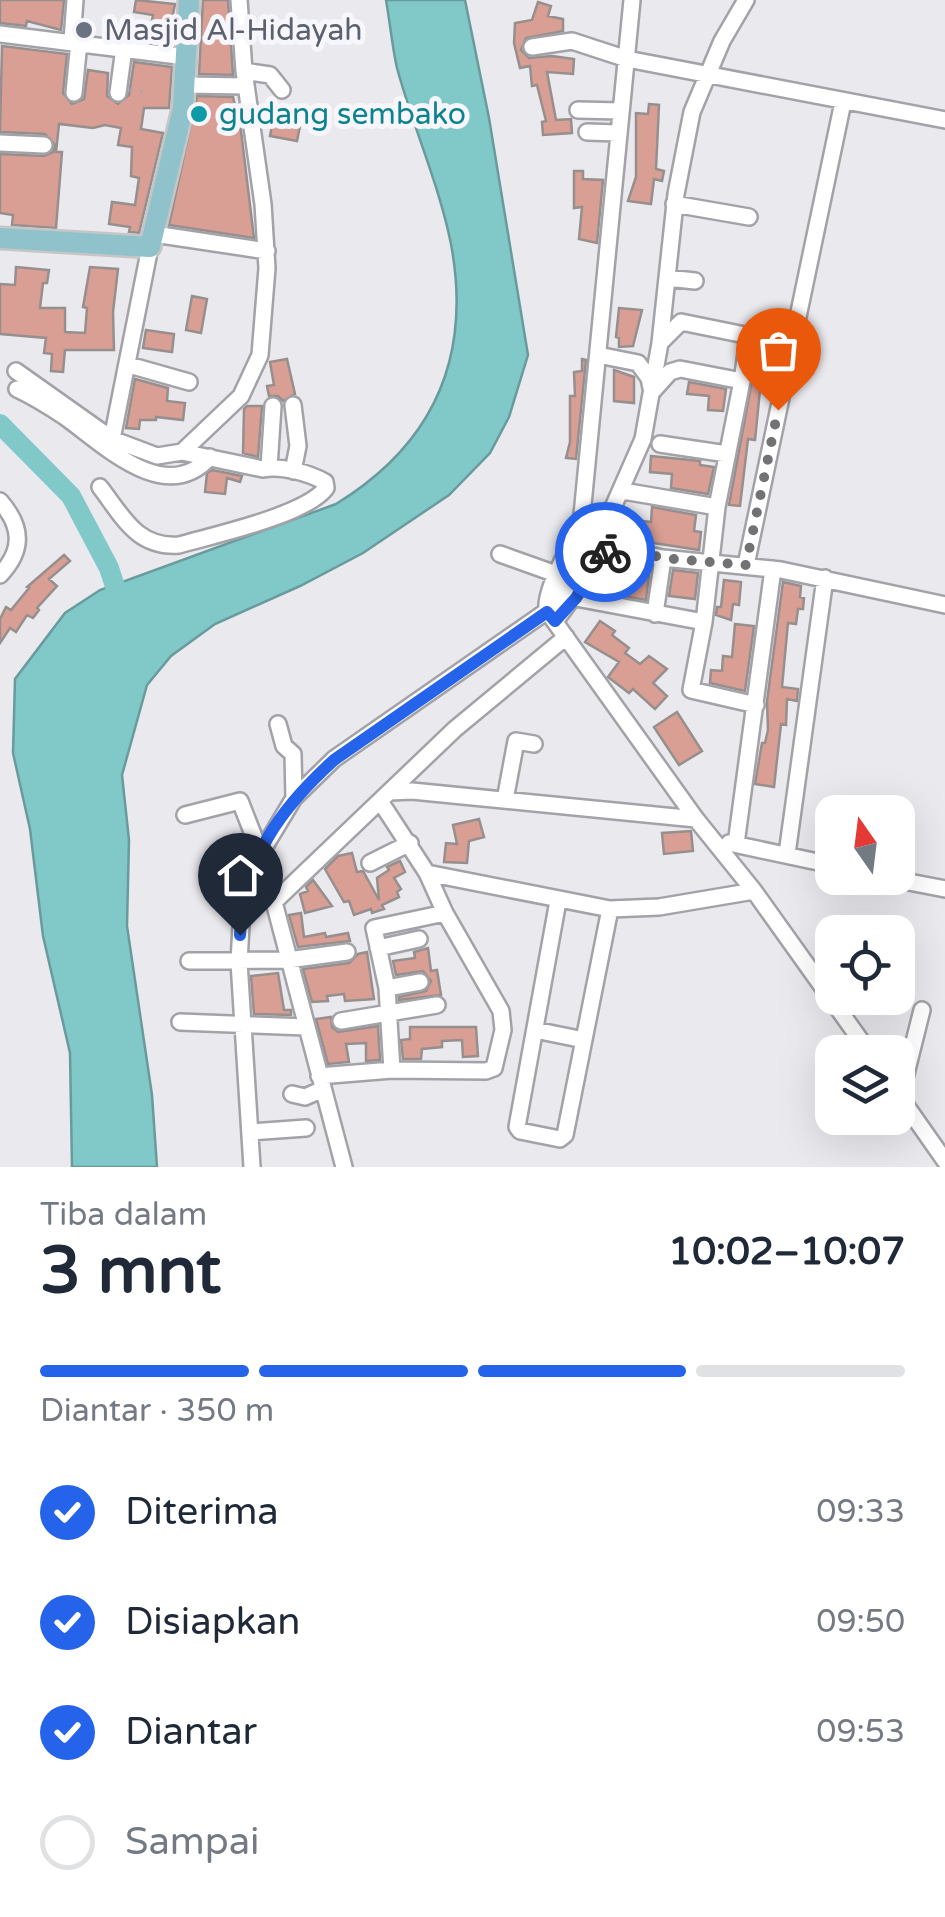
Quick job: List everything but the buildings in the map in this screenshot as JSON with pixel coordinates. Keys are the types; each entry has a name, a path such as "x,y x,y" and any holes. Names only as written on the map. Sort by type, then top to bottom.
{"main road":[{"path":"0,238 152,240 185,85 189,0"}],"street":[{"path":"74,93 76,0"},
{"path":"16,371 112,439 147,455 182,452 241,396 258,363 266,313 266,250 239,0"},
{"path":"632,0 582,515 546,603 551,616 696,819 754,891 856,1035"},
{"path":"551,616 622,491 643,439 660,344 674,204 686,136 706,74 746,0"},
{"path":"0,34 186,56"},
{"path":"532,47 572,41 627,58 945,120"},
{"path":"118,93 124,48"},
{"path":"185,85 270,75 282,90"},
{"path":"746,565 842,102"},
{"path":"578,110 620,111"},
{"path":"587,132 618,133"},
{"path":"0,143 44,145"},
{"path":"674,204 749,216"},
{"path":"112,439 152,240 266,250"},
{"path":"667,278 696,281"},
{"path":"660,344 681,322 748,339 717,506 704,622 691,690 756,705"},
{"path":"598,355 638,363 649,378 652,392"},
{"path":"129,365 189,382"},
{"path":"652,392 670,372 680,369 742,382"},
{"path":"17,389 116,456 158,475 187,472 201,467 210,458"},
{"path":"293,405 298,446 294,472"},
{"path":"269,467 273,406"},
{"path":"660,444 726,454"},
{"path":"100,487 129,525 150,543 180,544 300,508 321,496 326,488 320,478 182,452"},
{"path":"622,491 717,506"},
{"path":"0,501 19,534 18,550 0,575"},
{"path":"600,532 615,546 663,558 773,569 945,605"},
{"path":"252,1167 240,962 245,886 259,855 294,798 334,760 576,598 606,551 615,546"},
{"path":"500,554 556,574"},
{"path":"655,614 663,558"},
{"path":"736,844 773,569"},
{"path":"787,854 826,578"},
{"path":"576,598 704,622"},
{"path":"274,902 456,728 566,637"},
{"path":"278,724 284,746 294,754 294,798"},
{"path":"505,800 516,741 534,744"},
{"path":"385,796 412,791 696,819"},
{"path":"292,1094 305,1097 321,1082 392,1070 486,1071 495,1066 503,1030 501,1011 385,796"},
{"path":"184,815 240,801 274,902 344,1167"},
{"path":"714,841 815,861"},
{"path":"370,863 410,844"},
{"path":"427,873 610,909 659,908 754,891"},
{"path":"915,883 945,888"},
{"path":"558,901 517,1127 520,1132 564,1138 610,909"},
{"path":"392,1070 387,988 376,927 446,914"},
{"path":"378,948 419,939"},
{"path":"188,961 288,960 347,952"},
{"path":"387,988 420,982"},
{"path":"342,1021 436,1005"},
{"path":"915,1036 922,1010"},
{"path":"180,1022 306,1027"},
{"path":"535,1030 584,1040"},
{"path":"915,1119 945,1161"},
{"path":"251,1132 306,1128"}],"water":[{"path":"386,0 465,0 489,118 528,355 509,417 490,453 449,495 363,553 215,624 171,656 147,685 122,775 129,840 127,926 152,1095 157,1167 72,1167 70,1053 43,936 30,829 13,753 15,679 65,613 100,590 336,504 398,454 421,425 438,394 450,360 456,324 451,244 397,68"}],"waterway":[{"path":"0,424 71,496 109,568 123,611"}],"way so far":[{"path":"605,552 615,546 663,558 746,565 778,410"}],"place":[{"name":"Masjid Al-Hidayah","path":"84,30"},
{"name":"gudang sembako","path":"199,114"}],"route":[{"path":"240,935 245,886 253,866 306,785 334,760 547,612 555,621 576,598 605,552"}]}
